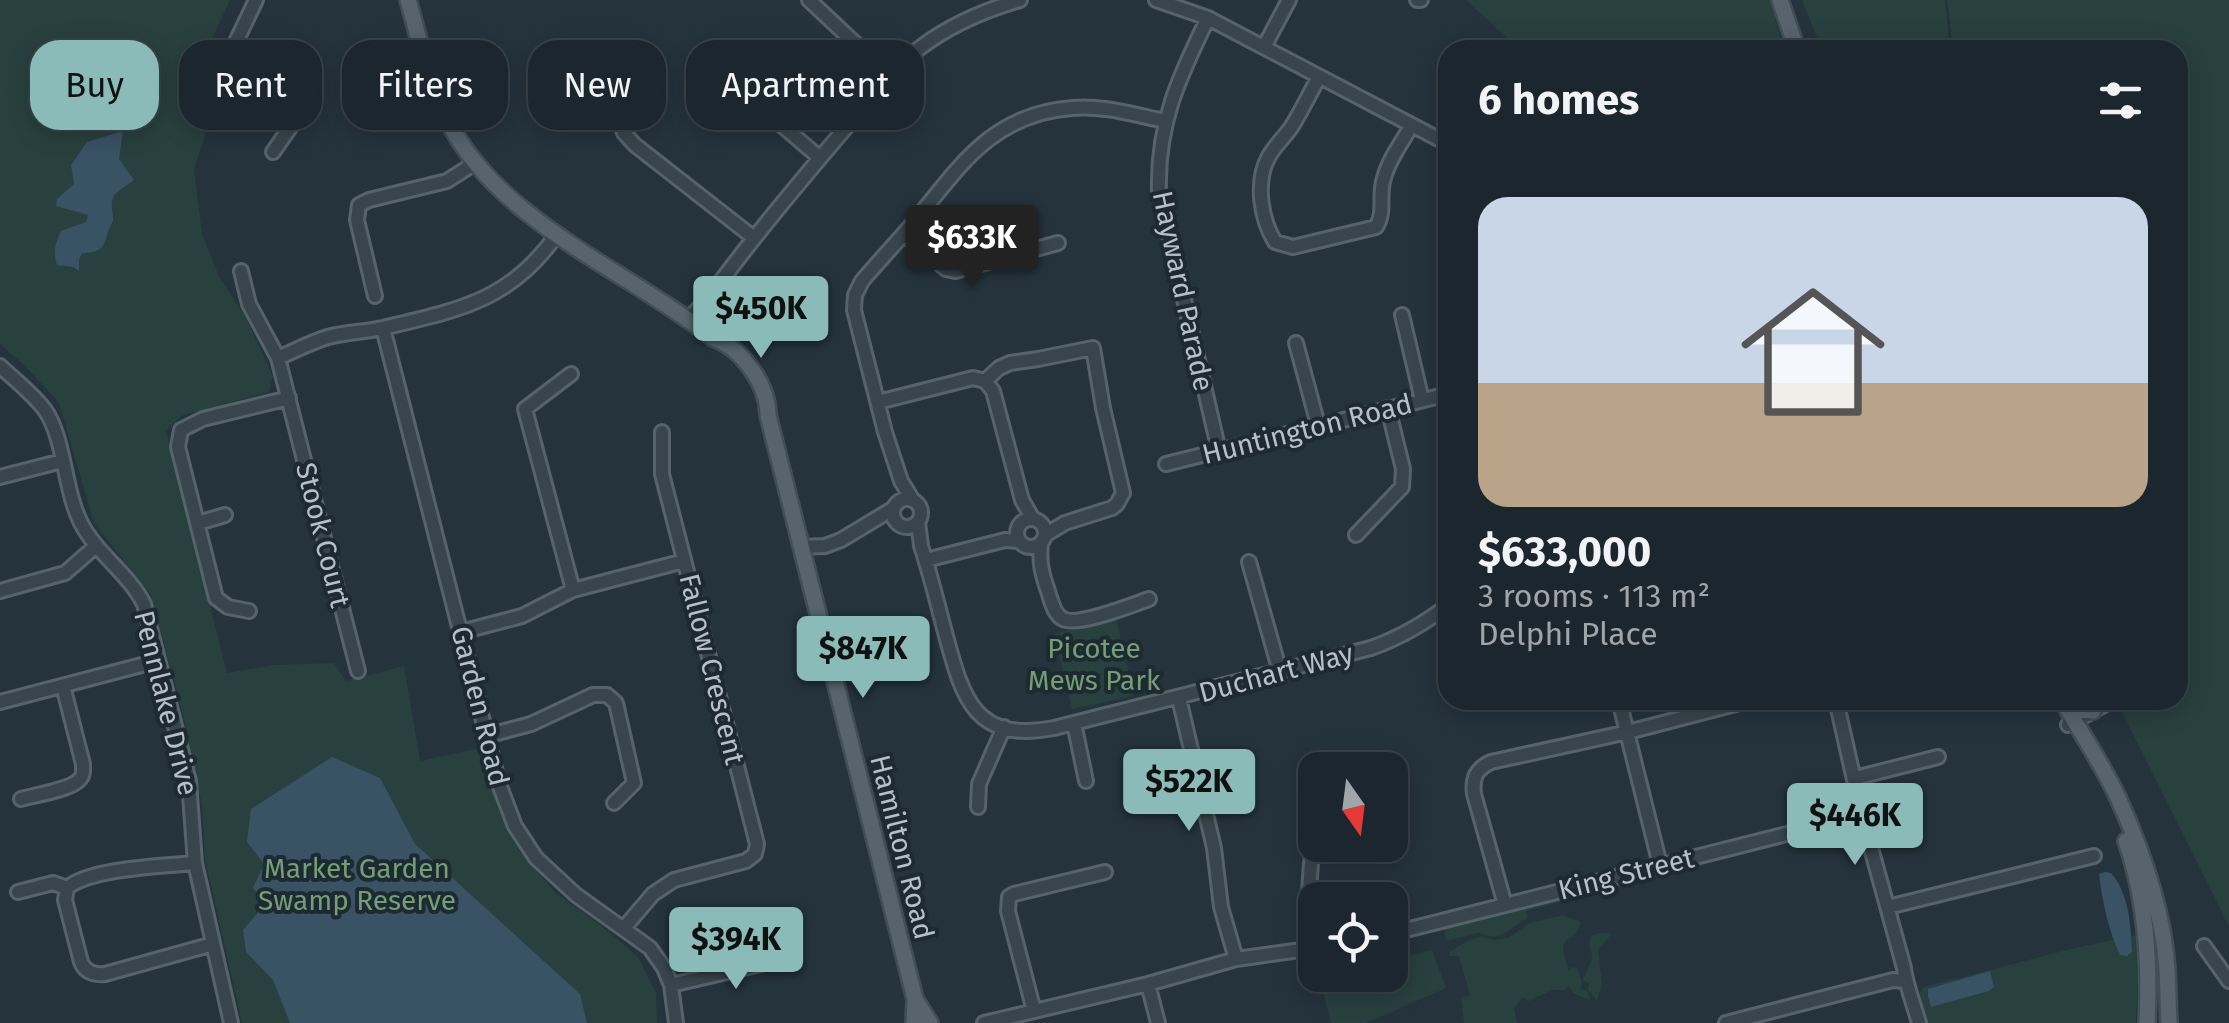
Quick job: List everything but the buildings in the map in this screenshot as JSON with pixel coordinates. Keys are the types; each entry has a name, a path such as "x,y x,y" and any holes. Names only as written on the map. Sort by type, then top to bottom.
{"main road":[{"name":"Hamilton Road","path":"408,0 437,97 450,127 475,163 498,188 557,234 730,346 764,395 915,999 914,1023"},
{"path":"1780,0 1794,40"},
{"path":"1791,0 1805,40"},
{"path":"2061,710 2118,798 2149,878 2167,967 2169,1023"},
{"path":"2067,710 2130,854 2144,928 2148,1023"},
{"path":"2077,710 2093,712"},
{"name":"Hamilton Road","path":"915,999 930,1023"}],"street":[{"path":"237,40 256,0"},
{"path":"924,44 982,6 1020,0"},
{"path":"1156,0 1208,18 1438,139"},
{"path":"1264,47 1288,0"},
{"path":"813,2 853,40"},
{"name":"Hayward Parade","path":"1208,18 1182,71 1165,120 1158,191 1219,451"},
{"path":"1320,77 1291,128 1268,158 1263,174 1262,204 1272,238 1281,245 1293,247 1376,226 1381,218 1383,178 1412,125"},
{"path":"978,807 979,784 1004,728 976,711 963,694 924,553 904,513 901,481 854,302 862,281 974,150 1009,125 1073,108 1165,120"},
{"path":"273,152 286,130"},
{"path":"623,130 634,145 754,238"},
{"path":"787,130 820,158"},
{"path":"692,322 704,312 707,300 754,238 844,130"},
{"path":"375,296 357,220 359,205 447,181 475,163"},
{"path":"278,358 328,337 383,328 478,302 525,273 557,234"},
{"path":"904,234 946,269 955,271 1058,243"},
{"name":"Stook Court","path":"241,271 249,304 278,358 358,671"},
{"path":"1402,315 1422,400"},
{"name":"Garden Road","path":"383,328 498,784 515,826 536,858 576,895 650,948 671,985 676,1023"},
{"path":"1296,342 1318,425"},
{"path":"924,553 1027,534 1112,508 1121,499 1123,493 1093,348 1003,365 985,381"},
{"name":"Pennlake Drive","path":"0,366 46,411 78,518 144,604 189,781 196,864 231,1023"},
{"path":"572,374 524,409 573,590"},
{"path":"878,402 974,378 985,381 992,391 1022,500 1027,534 1060,618 1080,620 1149,600"},
{"name":"Huntington Road","path":"1166,464 1438,396"},
{"path":"249,611 228,608 216,598 178,446 181,430 203,419 288,398"},
{"path":"1356,535 1402,487 1403,470 1388,408"},
{"path":"662,432 662,474 684,561"},
{"path":"0,477 62,461"},
{"path":"804,554 837,548 904,513"},
{"path":"198,522 226,515"},
{"path":"0,591 65,574 96,546"},
{"name":"Fallow Crescent","path":"462,632 522,616 573,590 684,561 757,844 755,854 746,861 674,880 653,894 624,928"},
{"path":"1249,562 1280,672"},
{"name":"Duchart Way","path":"1004,728 1032,731 1074,723 1280,672 1392,641 1438,613"},
{"path":"0,702 156,661"},
{"path":"20,799 68,786 82,775 84,764 63,686"},
{"path":"486,736 531,724 594,695 606,695 616,703 634,783 614,802"},
{"path":"1179,698 1214,848 1221,907 1236,960"},
{"path":"1622,710 1660,865"},
{"path":"1505,905 1474,787 1475,774 1491,762 1712,710"},
{"path":"1838,710 1904,968 1904,981 1910,988 1918,1023"},
{"path":"2071,724 2096,710"},
{"path":"1074,723 1086,781"},
{"path":"1855,778 1938,757"},
{"name":"King Street","path":"1408,929 1862,814"},
{"path":"1888,907 2094,856"},
{"path":"196,864 123,870 76,882 68,888 65,900 82,966 90,973 104,974 213,944"},
{"path":"1034,1010 1008,912 1009,897 1105,872"},
{"path":"18,892 53,884 68,888"},
{"path":"2204,946 2229,981"},
{"path":"984,1023 1236,960 1298,950"},
{"path":"671,985 792,956"},
{"path":"1726,1023 1893,980 1904,981"},
{"path":"1148,984 1158,1023"}],"green space":[{"name":"Market Garden Swamp Reserve","path":"0,0 230,0 212,40 179,40 179,130 207,130 194,169 202,234 219,276 246,318 273,376 269,392 181,416 166,431 227,673 274,665 334,663 346,681 404,666 420,761 484,747 497,806 520,851 556,893 638,957 656,993 657,1023 242,1023 205,859 202,806 182,711 151,595 94,523 59,403 0,344"},
{"path":"1466,0 1770,0 1781,40 1509,40"},
{"path":"1802,0 1945,0 1949,40 1818,40"},
{"path":"1947,0 2229,0 2229,926 2121,710 2188,710 2188,40 1952,40"},
{"name":"Picotee Mews Park","path":"1116,618 1134,696 1072,709 1054,634"},
{"path":"1621,881 1622,886 1526,911 1527,918 1502,935 1478,933 1447,941 1443,926"},
{"path":"1563,915 1581,922 1563,949 1569,971 1577,968 1580,989 1587,991 1591,1001 1573,993 1569,986 1529,1001 1523,997 1514,1008 1517,1023 1464,1023 1461,998 1470,995 1459,956 1450,956 1449,952 1470,939 1508,938 1530,923"},
{"path":"1600,933 1612,934 1598,949 1602,984 1597,1001 1588,990 1589,983 1583,980 1592,959 1590,939"},
{"path":"2136,935 2136,1023 1927,1023 1918,994 1924,987"},
{"path":"1432,950 1446,988 1366,1023 1331,1023 1323,992 1408,992 1408,956"}],"water":[{"path":"123,131 119,159 134,180 114,196 113,221 104,244 94,252 82,253 79,271 57,265 55,248 61,231 86,222 88,215 56,206 57,199 74,184 71,165 87,142"},
{"path":"332,757 380,778 415,844 580,994 587,1023 290,1023 273,980 246,952 243,930 266,903 253,888 264,864 247,842 251,809"},
{"path":"2105,872 2117,881 2125,900 2132,952 2127,956 2120,955 2106,916 2099,874"},
{"path":"1990,971 1994,987 1989,991 1931,1007 1928,989"}]}
